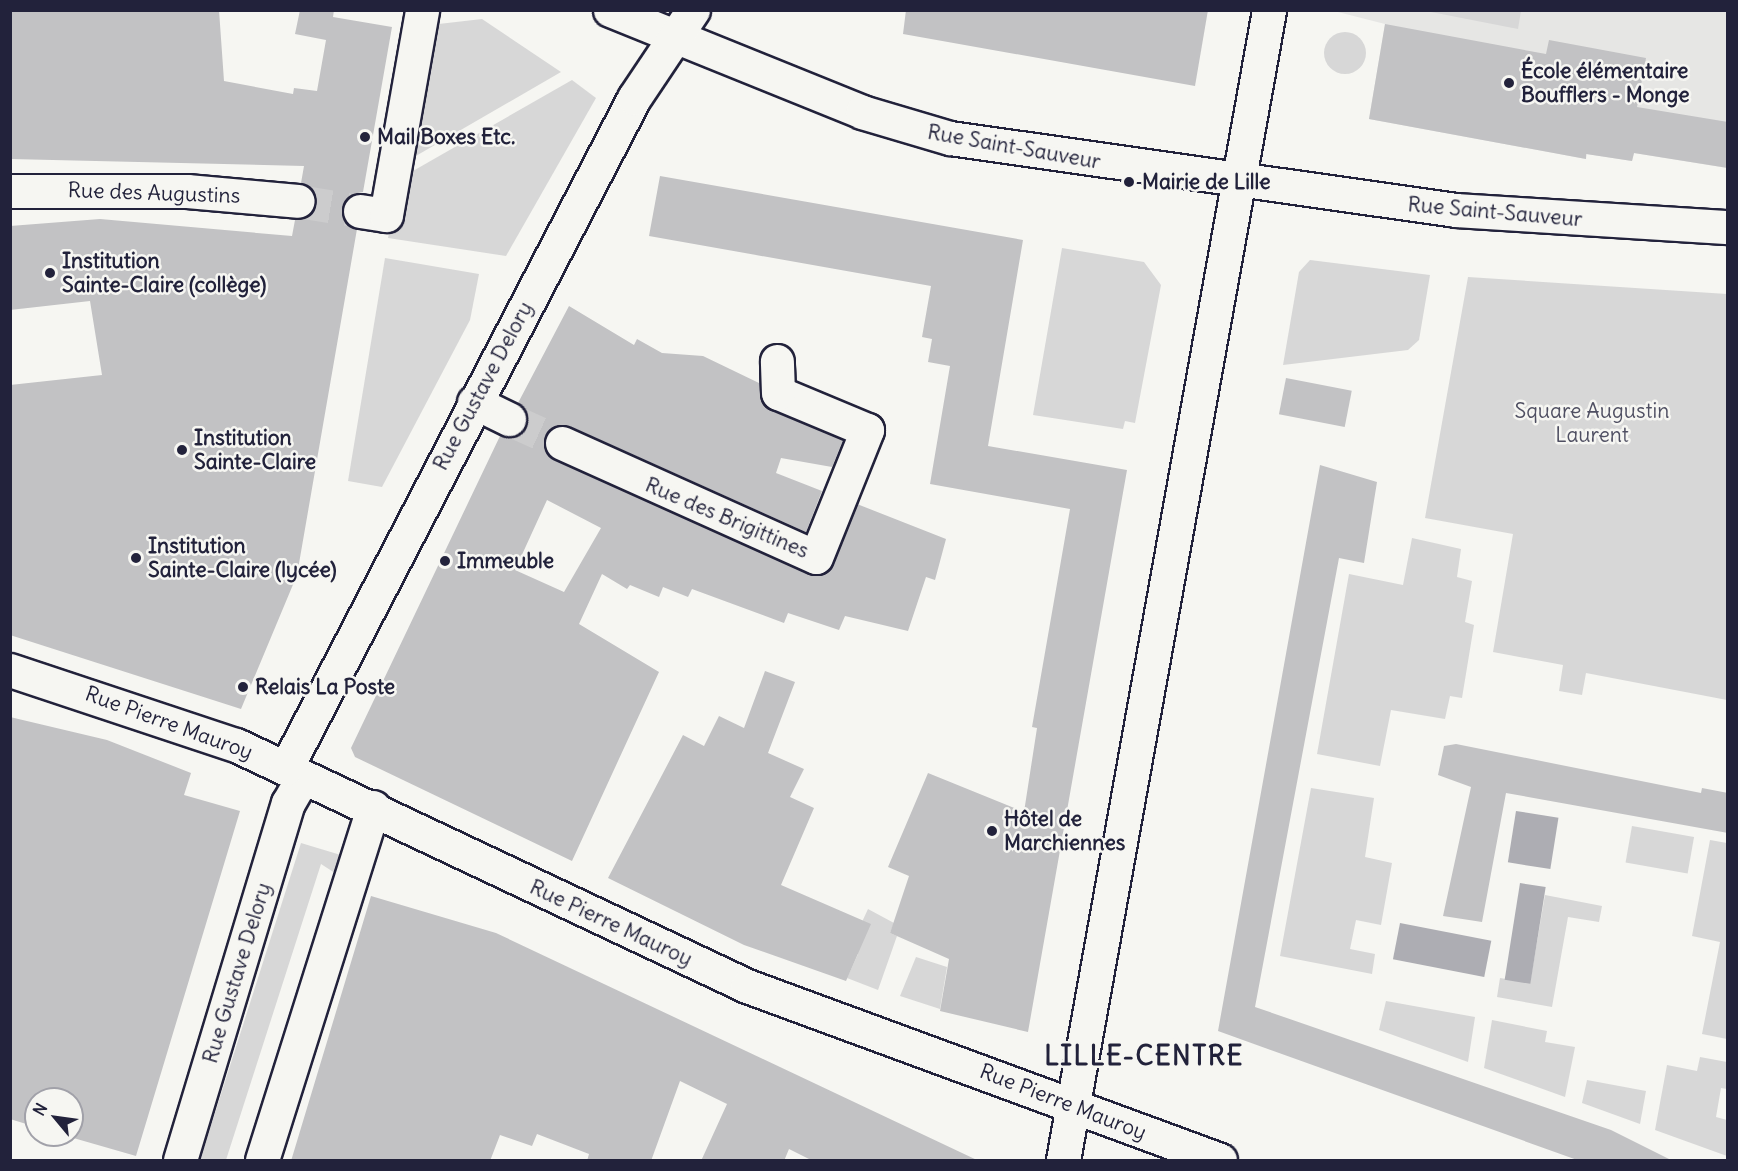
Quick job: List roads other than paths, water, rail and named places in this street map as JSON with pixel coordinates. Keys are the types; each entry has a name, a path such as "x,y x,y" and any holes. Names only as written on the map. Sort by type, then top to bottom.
{"street":[{"path":"360,212 386,215 422,10"},
{"name":"Rue Saint-Sauveur","path":"610,10 926,132 1238,182 1491,214 1728,227"},
{"name":"Rue Gustave Delory","path":"180,1161 288,803 292,777 474,402 634,98 693,10"},
{"path":"1063,1161 1269,10"},
{"name":"Rue des Augustins","path":"10,191 208,192 298,201"},
{"name":"Rue des Brigittines","path":"562,443 816,557 867,430 778,393 777,362"},
{"path":"474,402 509,418"},
{"name":"Rue Pierre Mauroy","path":"10,670 112,700 292,777 373,807 747,986 1220,1161"},
{"path":"262,1161 373,807"}],"tunnel":[{"path":"298,201 360,211"},
{"path":"509,419 562,443"}],"place":[{"name":"École élémentaire Boufflers - Monge","path":"1509,83"},
{"name":"Mail Boxes Etc.","path":"365,137"},
{"name":"Mairie de Lille","path":"1129,182"},
{"name":"Institution Sainte-Claire (collège)","path":"50,273"},
{"name":"Institution Sainte-Claire","path":"182,450"},
{"name":"Institution Sainte-Claire (lycée)","path":"136,558"},
{"name":"Immeuble","path":"445,561"},
{"name":"Relais La Poste","path":"243,687"},
{"name":"Hôtel de Marchiennes","path":"992,831"}],"district":[{"name":"LILLE-CENTRE","path":"1144,1056"}],"park label":[{"name":"Square Augustin Laurent","path":"1592,423"}]}
